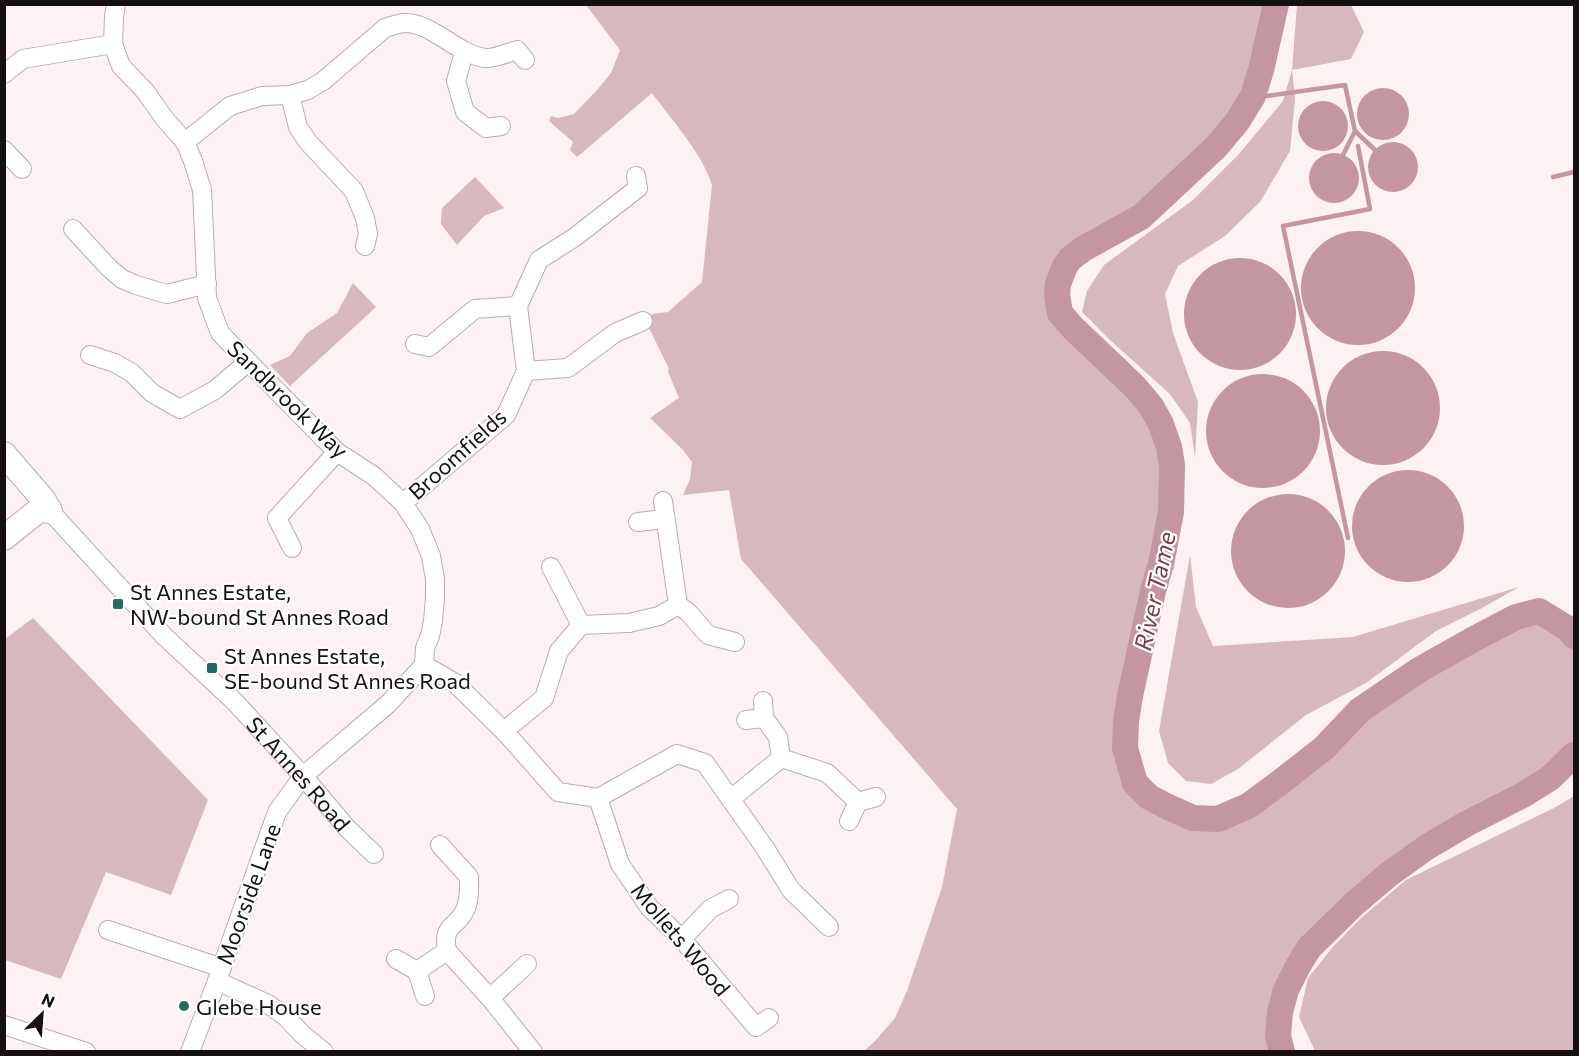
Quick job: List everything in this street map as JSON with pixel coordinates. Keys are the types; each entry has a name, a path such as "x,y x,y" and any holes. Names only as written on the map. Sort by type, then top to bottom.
{"street":[{"name":"Sandbrook Way","path":"116,4 113,44 121,66 145,91 185,142 193,161 202,190 207,298 220,333 337,452 374,476 403,503 420,530 431,556 435,579 433,621 425,648 424,665"},
{"path":"185,142 230,106 262,96 290,95 308,90 323,81 386,28 397,24 407,23 423,28 464,52 487,58 519,50"},
{"path":"4,74 23,59 113,44"},
{"path":"464,52 456,81 465,112 490,131"},
{"path":"290,95 298,127 308,142 354,191 372,238"},
{"path":"4,150 22,169"},
{"path":"636,176 638,188 575,237 539,260 518,306 526,371 568,368 615,333 643,321"},
{"path":"73,229 109,268 122,279 135,285 167,294 207,284"},
{"path":"415,344 429,347 475,309 518,306"},
{"path":"90,355 115,363 132,373 152,393 180,410 215,390 248,362"},
{"name":"Broomfields","path":"403,503 506,415 526,371"},
{"path":"292,548 277,518 337,452"},
{"name":"St Annes Road","path":"4,454 43,499 50,511 164,636 235,702 347,828 374,854"},
{"path":"4,538 39,510 50,511"},
{"path":"638,522 664,510 678,605 688,612 704,642 735,642"},
{"path":"550,567 581,625"},
{"path":"504,731 544,698 559,651 581,625 628,623 659,616 678,605"},
{"path":"303,776 388,704 424,665 455,683 504,731 558,792 598,798 677,754 705,763 765,848 791,890 829,927"},
{"path":"746,720 764,709 778,737 781,758"},
{"path":"731,799 781,758"},
{"path":"781,758 827,773 858,802"},
{"name":"Moorside Lane","path":"190,1052 277,812 303,776"},
{"path":"849,821 858,802 876,797"},
{"name":"Mollets Wood","path":"598,798 620,864 649,907 682,939 762,1030"},
{"path":"440,845 469,877 469,895 465,912 449,928 445,939 447,951 490,998 533,1052"},
{"path":"682,939 702,907 710,909 729,899"},
{"path":"108,930 219,974 286,1017 324,1052"},
{"path":"417,971 447,951"},
{"path":"396,959 417,971 425,996"},
{"path":"490,998 527,964"},
{"path":"4,1025 86,1052"}],"shaded area":[{"path":"586,5 1276,5 1253,96 1237,122 1216,147 1141,217 1083,249 1071,259 1065,266 1058,284 1060,313 1135,387 1151,406 1161,424 1172,465 1171,512 1162,564 1153,591 1126,722 1125,748 1135,783 1149,797 1193,818 1218,819 1248,806 1278,784 1324,748 1360,710 1419,670 1516,617 1539,611 1567,628 1574,636 1574,755 1550,778 1427,847 1388,875 1355,903 1309,948 1286,990 1280,1011 1278,1036 1282,1051 864,1051 895,1018 907,991 942,887 957,809 741,559 729,490 683,495 690,479 692,462 650,418 679,398 668,372 669,369 649,328 652,314 668,312 702,282 712,185 694,149 652,93 577,157 570,150 573,142 549,121 551,116 558,118 574,114 611,73 620,50"},
{"path":"1297,5 1351,5 1364,32 1351,59 1292,70"},
{"path":"1292,70 1295,99 1290,151 1260,202 1225,236 1178,266 1165,294 1173,333 1198,402 1195,457 1190,423 1170,394 1082,312 1087,291 1104,265 1193,200 1238,155 1283,101"},
{"path":"1383,88 1393,90 1401,96 1407,104 1409,114 1407,124 1401,132 1393,138 1383,140 1373,138 1365,132 1359,124 1357,114 1359,104 1365,96 1373,90"},
{"path":"1318,101 1328,101 1341,108 1348,121 1348,131 1341,144 1328,151 1318,151 1309,147 1302,140 1298,131 1298,121 1302,112 1309,105"},
{"path":"1393,142 1411,149 1418,167 1411,185 1393,192 1375,185 1368,167 1375,149"},
{"path":"1334,153 1348,157 1355,164 1359,178 1355,192 1348,199 1334,203 1320,199 1313,192 1309,178 1313,164 1320,157"},
{"path":"475,177 504,208 484,216 457,245 441,224 442,208"},
{"path":"1358,231 1380,235 1390,240 1406,256 1411,266 1415,288 1411,310 1406,320 1390,336 1380,341 1358,345 1336,341 1326,336 1310,320 1305,310 1301,288 1305,266 1310,256 1326,240 1336,235"},
{"path":"1240,258 1261,262 1280,274 1292,293 1296,314 1292,335 1280,354 1261,366 1240,370 1219,366 1200,354 1188,335 1184,314 1188,293 1200,274 1219,262"},
{"path":"353,283 376,307 290,386 270,365 290,356 307,333 337,313"},
{"path":"1383,351 1405,355 1423,368 1436,386 1440,408 1436,430 1423,448 1405,461 1383,465 1361,461 1343,448 1330,430 1326,408 1330,386 1343,368 1361,355"},
{"path":"1263,374 1285,379 1303,391 1315,409 1320,431 1315,453 1303,471 1285,483 1263,488 1241,483 1223,471 1211,453 1206,431 1211,409 1223,391 1241,379"},
{"path":"1408,470 1429,475 1447,487 1459,505 1464,526 1459,547 1447,565 1429,577 1408,582 1387,577 1369,565 1357,547 1352,526 1357,505 1369,487 1387,475"},
{"path":"1288,494 1310,498 1328,511 1341,529 1345,551 1341,573 1328,591 1310,604 1288,608 1266,604 1248,591 1235,573 1231,551 1235,529 1248,511 1266,498"},
{"path":"1190,555 1196,607 1213,646 1353,637 1519,587 1436,631 1366,683 1306,715 1238,769 1211,784 1186,781 1168,763 1159,731"},
{"path":"33,618 208,800 171,895 106,872 61,979 5,960 5,639"},
{"path":"1574,796 1574,1051 1315,1051 1299,1017 1308,978 1332,948 1361,918 1406,880"}],"waterway":[{"name":"River Tame","path":"1276,4 1253,96 1237,122 1216,147 1141,217 1083,249 1070,259 1058,284 1060,313 1135,387 1151,406 1161,424 1172,465 1171,512 1126,721 1125,748 1135,783 1149,797 1193,818 1218,819 1248,806 1278,784 1324,748 1360,710 1419,670 1516,617 1539,611 1567,628 1574,636"},
{"path":"1252,98 1345,85 1355,131 1343,155"},
{"path":"1355,131 1375,150"},
{"path":"1348,538 1283,226 1370,209 1358,146"},
{"path":"1553,177 1574,172"},
{"name":"River Tame","path":"1282,1052 1278,1036 1280,1012 1286,990 1309,948 1355,903 1388,875 1427,847 1550,778 1574,755"}],"place":[{"name":"St Annes Estate, NW-bound St Annes Road","path":"118,604"},
{"name":"St Annes Estate, SE-bound St Annes Road","path":"212,668"},
{"name":"Glebe House","path":"184,1006"}]}
